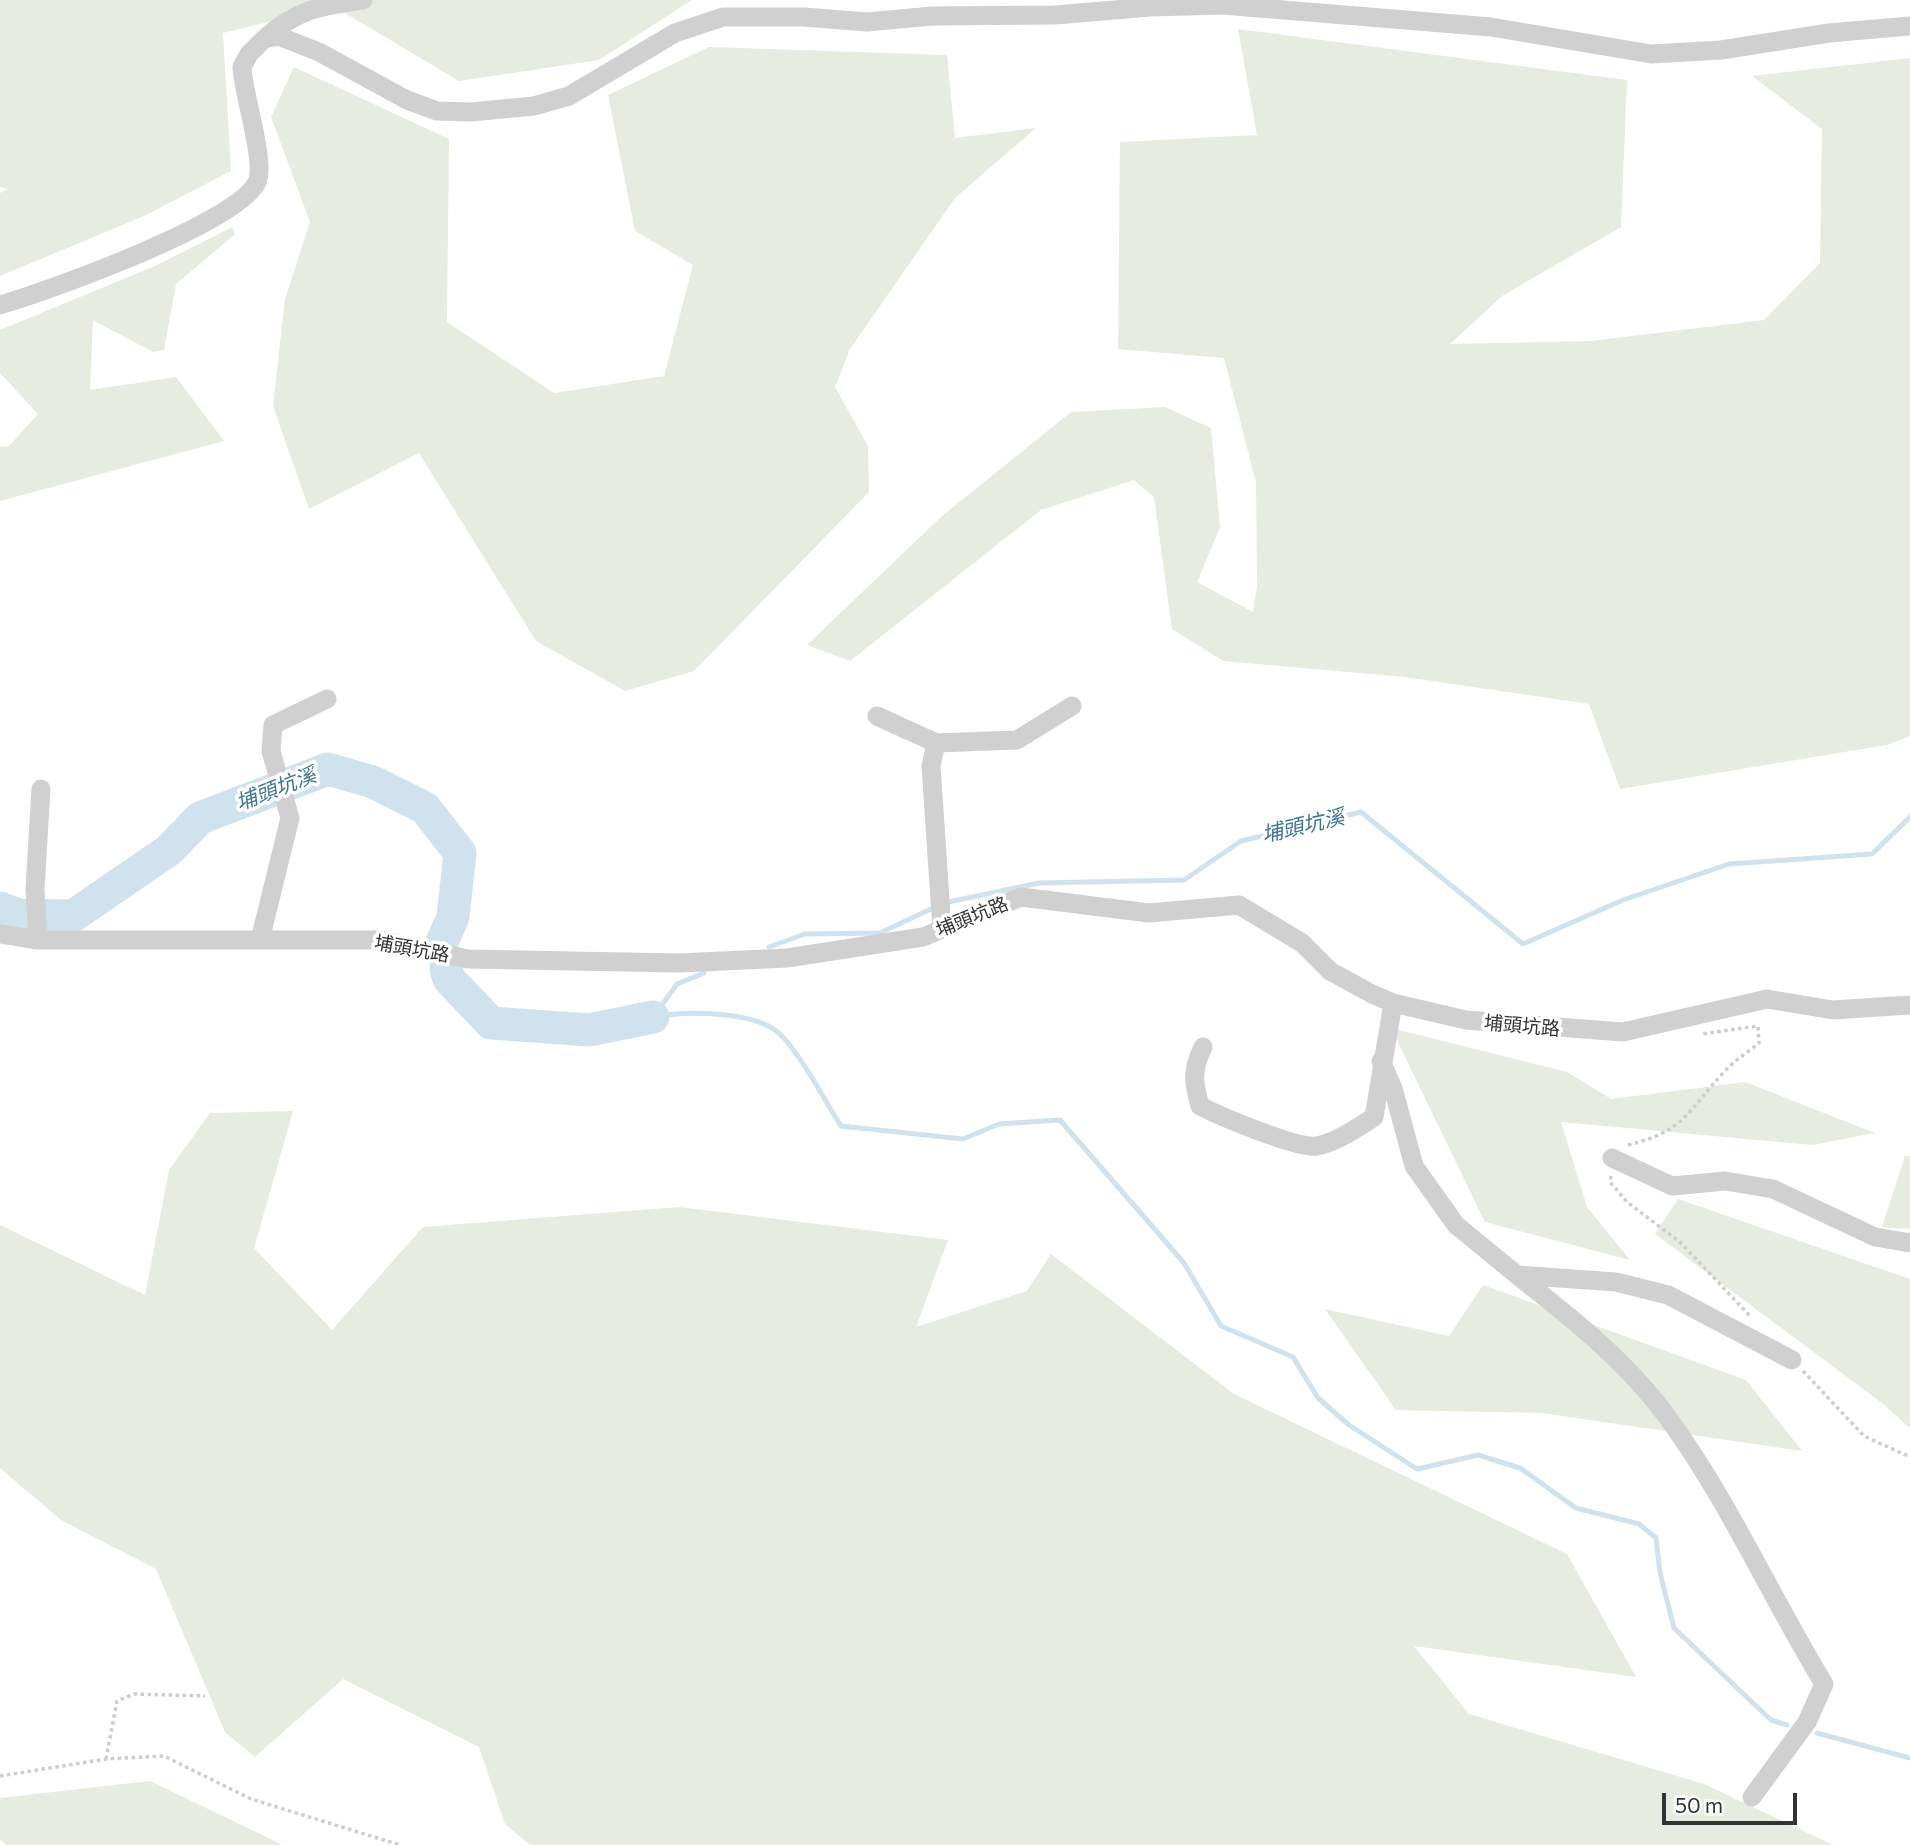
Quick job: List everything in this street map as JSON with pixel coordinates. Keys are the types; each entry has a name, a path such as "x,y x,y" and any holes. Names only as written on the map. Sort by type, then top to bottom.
{"street":[{"path":"0,305 51,290 130,259 242,201 257,182 260,162 242,67 249,54 285,20 323,6 363,0"},
{"path":"264,39 278,36 300,43 407,100 437,111 471,112 534,106 569,96 675,33 723,17 804,17 867,22 932,16 1055,15 1150,7 1223,5 1491,27 1651,54 1721,50 1829,33 1910,26"},
{"path":"260,940 290,818 271,751 273,725 327,699"},
{"path":"877,716 936,743 1017,740 1072,706"},
{"path":"936,743 931,766 941,923"},
{"path":"38,940 35,890 41,789"},
{"name":"埔頭坑路","path":"0,934 38,940 380,940 468,959 679,963 787,958 923,937 941,923 1021,897 1149,913 1239,905 1302,943 1330,971 1393,1003 1466,1020 1623,1032 1767,999 1833,1010 1910,1005"},
{"path":"1203,1047 1194,1065 1194,1084 1200,1106 1231,1120 1315,1146 1353,1132 1374,1117 1381,1061 1393,1003"},
{"path":"1381,1061 1393,1088 1414,1166 1456,1225 1598,1339 1670,1420 1727,1508 1779,1610 1824,1684 1807,1722 1752,1797"},
{"path":"1612,1158 1672,1186 1725,1181 1773,1189 1875,1237 1910,1243"},
{"path":"1517,1275 1616,1282 1668,1295 1792,1360"}],"path":[{"path":"1696,1034 1758,1026 1759,1043 1726,1069 1687,1118 1658,1138 1622,1146 1612,1158 1610,1182 1618,1192 1680,1242 1756,1322"},
{"path":"1792,1360 1864,1436 1910,1457"},
{"path":"106,1759 117,1701 134,1694 205,1696"},
{"path":"0,1776 106,1759 164,1756 251,1799 400,1845"}],"shaded area":[{"path":"0,0 692,0 599,60 459,81 333,6 223,33 231,171 144,216 0,276 0,193 8,189 0,187"},
{"path":"1238,29 1627,80 1621,227 1502,296 1450,344 1591,341 1764,320 1820,263 1822,129 1752,76 1910,58 1910,736 1887,745 1620,789 1589,704 1405,677 1223,661 1172,629 1154,497 1134,480 1041,510 850,661 807,645 942,516 1071,412 1165,407 1211,428 1220,527 1197,582 1253,612 1257,587 1256,482 1224,358 1118,349 1120,142 1257,135"},
{"path":"709,47 947,55 955,138 1036,128 955,198 850,349 835,387 868,446 869,492 694,671 625,691 536,641 419,453 309,509 273,406 285,299 310,222 271,117 294,67 449,139 447,322 554,393 664,376 693,265 635,231 608,95"},
{"path":"232,227 235,234 176,284 164,350 153,352 93,320 90,390 176,377 224,441 0,501 0,446 8,447 38,414 0,373 0,330 155,266"},
{"path":"1391,1028 1567,1072 1611,1099 1745,1082 1875,1133 1812,1145 1561,1122 1587,1207 1630,1260 1485,1222"},
{"path":"293,1111 254,1248 332,1330 423,1227 679,1207 948,1240 916,1327 1027,1291 1051,1254 1234,1394 1567,1554 1636,1677 1414,1646 1469,1714 1704,1784 1833,1845 530,1845 505,1824 479,1747 343,1679 255,1757 225,1732 156,1569 61,1520 0,1468 0,1225 145,1295 169,1170 210,1113"},
{"path":"1905,1156 1910,1156 1910,1229 1882,1227"},
{"path":"1678,1199 1910,1279 1910,1428 1882,1403 1655,1234"},
{"path":"1483,1285 1746,1380 1802,1451 1542,1413 1396,1410 1325,1309 1449,1336"},
{"path":"150,1781 283,1845 7,1845 0,1840 0,1798"}],"waterway":[{"name":"埔頭坑溪","path":"0,908 19,915 73,916 169,850 200,818 328,769 373,782 425,808 460,853 453,917 439,949"},
{"name":"埔頭坑溪","path":"944,903 1039,883 1184,880 1241,841 1361,812 1523,944 1623,900 1729,864 1872,854 1910,817"},
{"name":"埔頭坑溪","path":"769,947 805,934 880,933 935,907"},
{"name":"埔頭坑溪","path":"446,969 449,979 491,1023 589,1030 653,1017"},
{"name":"埔頭坑溪","path":"653,1017 677,984 704,973"},
{"path":"653,1017 721,1014 771,1027 798,1056 841,1126 963,1139 999,1124 1060,1120 1184,1263 1221,1326 1293,1357 1318,1398 1349,1425 1417,1469 1478,1455 1520,1468 1576,1508 1639,1524 1656,1538 1660,1573 1674,1628 1771,1720 1787,1725"},
{"path":"1817,1733 1910,1758"}]}
